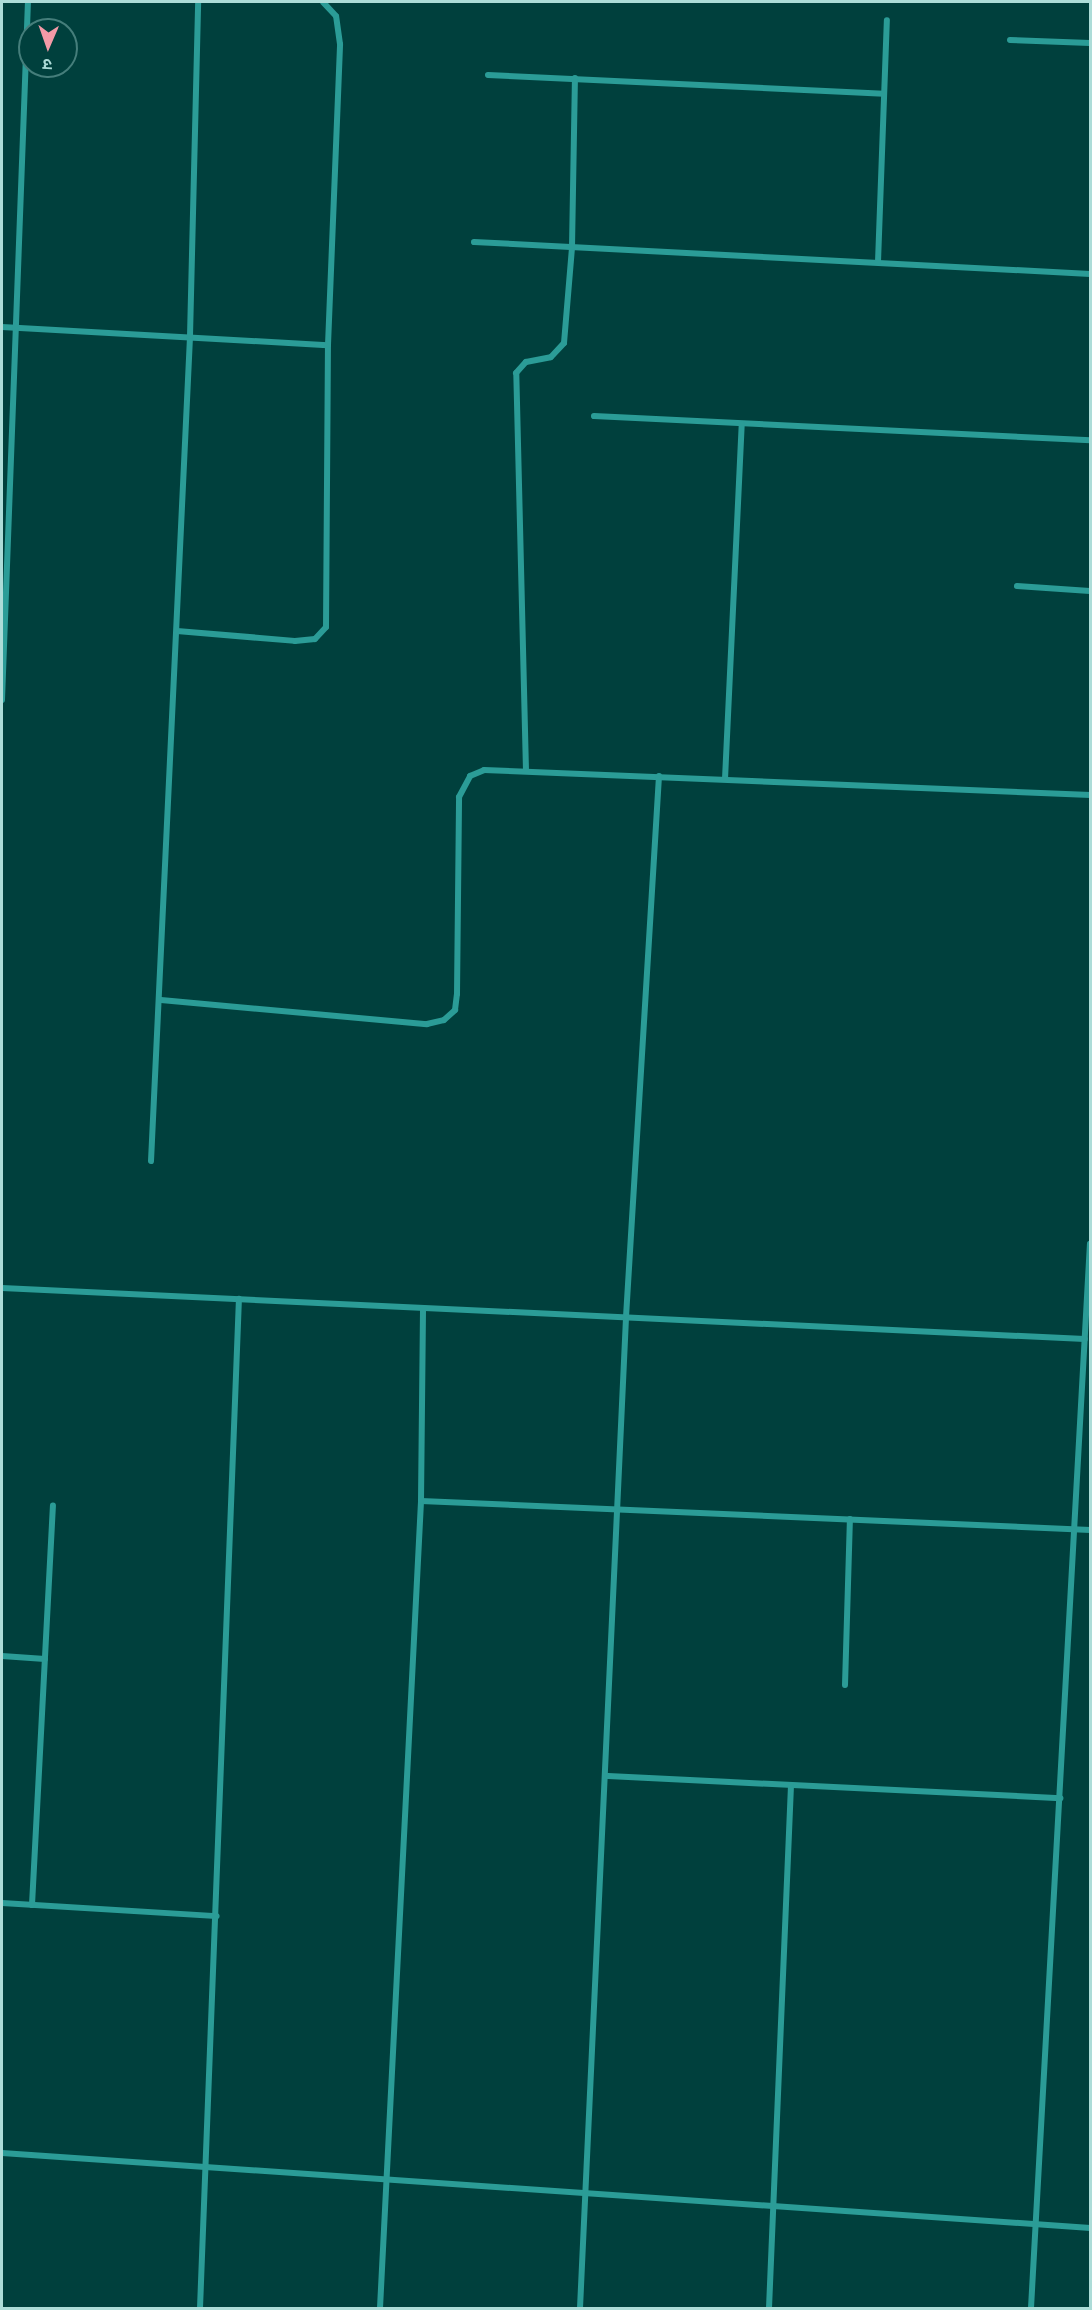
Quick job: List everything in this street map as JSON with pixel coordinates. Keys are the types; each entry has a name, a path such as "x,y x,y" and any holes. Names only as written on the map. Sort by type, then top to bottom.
{"street":[{"path":"2,700 28,2"},
{"path":"151,1161 161,1000 190,336 198,2"},
{"path":"177,631 295,641 315,639 326,627 328,345 340,44 336,16 323,2"},
{"path":"878,262 887,20"},
{"path":"1010,40 1090,42"},
{"path":"488,75 884,93"},
{"path":"526,771 516,373 526,362 551,357 564,344 572,248 575,78"},
{"path":"474,242 1090,274"},
{"path":"2,327 328,345"},
{"path":"594,416 1090,440"},
{"path":"725,779 742,424"},
{"path":"1017,586 1090,591"},
{"path":"161,1000 427,1023 444,1020 455,1010 457,994 462,786 484,771 659,776 1090,795"},
{"path":"580,2308 589,2194 620,1509 626,1317 659,776"},
{"path":"1030,2308 1037,2225 1090,1244"},
{"path":"2,1288 1085,1339"},
{"path":"200,2308 217,1916 239,1299"},
{"path":"380,2308 390,2180 421,1501 423,1308"},
{"path":"421,1501 1090,1530"},
{"path":"32,1905 53,1506"},
{"path":"845,1685 850,1519"},
{"path":"2,1656 45,1659"},
{"path":"608,1776 1060,1798"},
{"path":"769,2308 791,1785"},
{"path":"2,1903 217,1916"},
{"path":"2,2153 1090,2228"}]}
